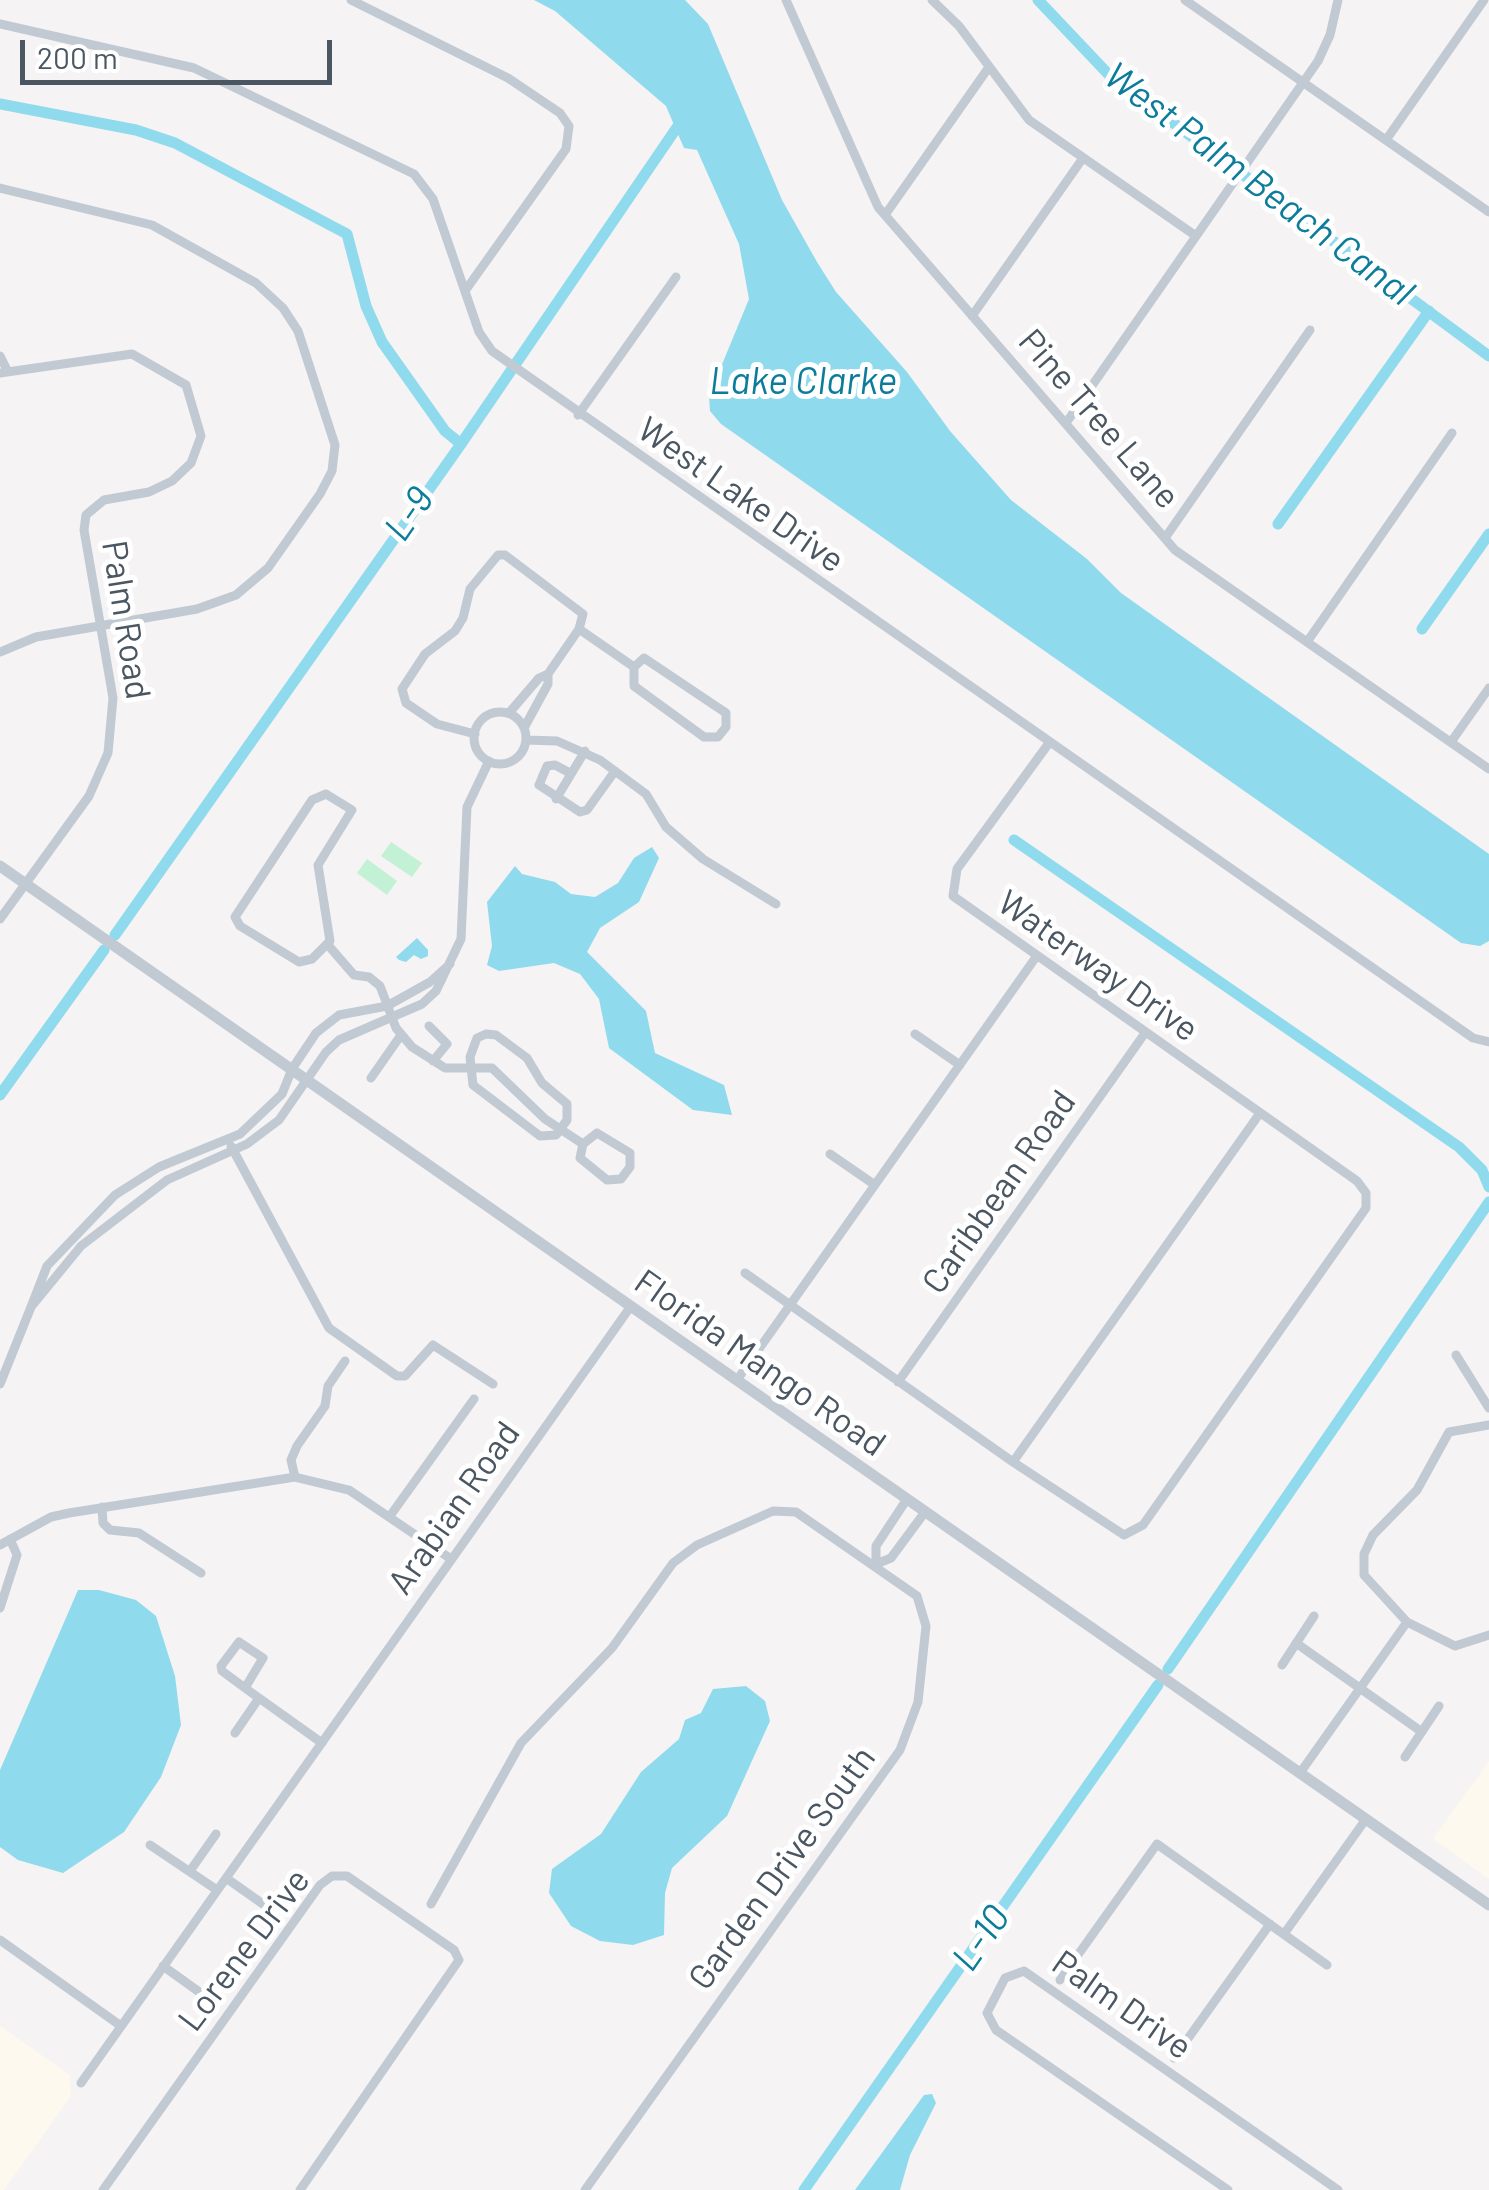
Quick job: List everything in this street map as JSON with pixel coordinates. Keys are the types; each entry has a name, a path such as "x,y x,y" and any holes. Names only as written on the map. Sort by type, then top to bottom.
{"street":[{"path":"351,0 508,78 560,113 569,126 566,149 465,290"},
{"name":"Pine Tree Lane","path":"786,0 886,216 1175,550 1489,769"},
{"path":"932,0 959,26 1029,120 1196,236"},
{"path":"1185,0 1488,210"},
{"path":"1066,423 1325,48 1338,0"},
{"path":"1386,140 1484,0"},
{"name":"West Lake Drive","path":"0,24 194,68 407,170 434,198 482,340 525,378 1473,1038 1488,1042"},
{"path":"886,216 989,67"},
{"path":"972,316 1083,158"},
{"path":"0,188 152,225 256,284 282,308 298,331 332,428 335,454 329,479 256,580 213,606 36,638 0,652"},
{"path":"578,415 676,277"},
{"path":"1165,538 1310,330"},
{"name":"Palm Road","path":"0,919 94,788 108,754 113,698 84,530 86,515 96,503 157,489 185,469 200,436 190,391 124,353 4,373"},
{"path":"0,356 4,373"},
{"path":"1307,642 1452,433"},
{"path":"475,734 437,724 406,702 402,689 425,654 450,636 464,618 467,596 492,559 505,555 579,608 583,621 548,674 539,678 509,714 487,716 475,734 476,747 489,761 512,760 526,740 524,728 509,714"},
{"path":"578,629 634,667"},
{"path":"644,658 652,660 726,713 726,727 718,737 704,737 634,686 634,667 644,658"},
{"path":"524,728 548,684 548,674"},
{"path":"1451,742 1489,688"},
{"path":"526,740 556,741 586,751 646,794 666,827 704,860 776,904"},
{"name":"Waterway Drive","path":"1013,1462 1116,1534 1131,1534 1143,1525 1366,1208 1363,1186 960,903 952,887 958,869 1049,742"},
{"path":"556,799 586,751"},
{"path":"31,1307 80,1246 120,1212 182,1171 231,1150 278,1120 326,1052 340,1040 422,1004 446,978 461,940 467,807 489,761"},
{"path":"570,773 555,765 540,778 540,785 573,810 587,810 616,771"},
{"path":"326,794 352,810 318,864 331,934 328,945 312,959 293,961 235,917 312,800 326,794"},
{"name":"Florida Mango Road","path":"0,866 1489,1904"},
{"path":"328,945 354,975 376,980 401,1035 433,1061 453,1070 484,1067 499,1072 526,1102 583,1144"},
{"path":"737,1380 1036,957"},
{"path":"0,1384 48,1266 116,1196 160,1167 229,1138 262,1116 282,1094 316,1033 339,1015 388,1006 430,982 452,962"},
{"path":"429,1026 447,1044 433,1061"},
{"name":"Caribbean Road","path":"898,1382 1146,1033"},
{"path":"915,1034 960,1065"},
{"path":"371,1078 401,1035"},
{"path":"496,1035 527,1058 542,1083 568,1104 570,1112 561,1129 548,1138 540,1136 477,1091 470,1070 478,1038 496,1035"},
{"path":"746,1273 1013,1462 1260,1113"},
{"path":"590,1135 604,1135 630,1153 630,1167 621,1179 607,1180 580,1158 583,1144 590,1135"},
{"path":"229,1138 231,1150 329,1328 397,1376 405,1376 433,1345 493,1384"},
{"path":"830,1154 875,1185"},
{"name":"Arabian Road","path":"81,2083 631,1306"},
{"path":"1456,1356 1489,1408"},
{"path":"294,1478 291,1460 297,1446 325,1406 328,1386 345,1361"},
{"path":"390,1516 474,1399"},
{"path":"1489,1425 1449,1432 1417,1490 1373,1535 1364,1554 1364,1575 1407,1622 1456,1646 1489,1635"},
{"path":"0,1544 51,1518 294,1478 340,1486 452,1559"},
{"path":"907,1499 876,1546 876,1564 891,1558 925,1512"},
{"path":"102,1508 103,1524 110,1530 139,1533 201,1573"},
{"name":"Garden Drive South","path":"431,1904 522,1743 612,1648 685,1553 765,1514 788,1510 811,1518 912,1590 926,1618 918,1702 908,1734 585,2190"},
{"path":"0,1608 17,1555 10,1539"},
{"path":"1282,1664 1314,1616"},
{"path":"1300,1773 1407,1622"},
{"path":"245,1688 264,1658 238,1642 221,1666 222,1672 322,1743"},
{"path":"1296,1642 1422,1732"},
{"path":"235,1733 259,1698"},
{"path":"1404,1758 1440,1706"},
{"path":"1284,1934 1366,1819"},
{"path":"190,1871 216,1834"},
{"path":"150,1844 217,1890"},
{"path":"1060,1980 1156,1844 1327,1964"},
{"name":"Lorene Drive","path":"103,2190 320,1885 332,1876 347,1876 454,1950 458,1960 456,1970 300,2190"},
{"path":"226,1878 270,1909"},
{"path":"1174,2058 1270,1924"},
{"path":"0,1940 121,2026"},
{"path":"163,1966 210,2000"},
{"name":"Palm Drive","path":"1228,2190 996,2030 986,2012 1005,1978 1024,1971 1338,2190"}],"shaded area":[{"path":"1489,1761 1489,1879 1433,1839"},
{"path":"0,2026 70,2075 71,2096 4,2190 0,2190"}],"green space":[{"path":"391,842 422,863 412,877 381,856"},
{"path":"367,859 397,881 387,895 357,873"}],"water":[{"name":"Lake Clarke","path":"534,0 685,0 708,24 782,200 817,262 836,292 907,372 950,431 1011,500 1087,559 1121,593 1489,854 1489,941 1480,946 1461,943 721,424 710,411 709,396 749,299 739,244 697,150 684,148 666,106 555,11"},
{"path":"652,847 659,858 639,902 600,928 587,952 646,1011 655,1053 724,1085 732,1115 693,1110 609,1048 599,999 580,974 554,963 499,971 487,965 492,946 487,902 515,866 522,874 555,882 571,894 595,897 618,883 634,858"},
{"path":"417,938 428,950 428,956 399,960 396,957"},
{"path":"78,1590 99,1590 136,1600 156,1616 175,1676 181,1725 161,1777 124,1832 63,1873 18,1860 0,1847 0,1770"},
{"path":"746,1686 765,1701 770,1721 727,1816 672,1868 665,1893 664,1935 633,1945 600,1941 571,1926 549,1893 552,1869 601,1834 641,1772 679,1739 685,1720 701,1713 713,1689"},
{"path":"932,2094 936,2103 910,2155 900,2190 855,2190 924,2095"}],"waterway":[{"name":"West Palm Beach Canal","path":"1038,0 1111,77 1489,356"},
{"path":"0,104 136,130 175,143 347,234 366,306 382,342 445,431 461,444"},
{"name":"L-9","path":"115,935 461,444 684,117"},
{"path":"1278,524 1429,311"},
{"path":"1422,629 1489,534"},
{"path":"1014,840 1459,1147 1482,1170 1489,1187"},
{"name":"L-9","path":"0,1095 104,950"},
{"name":"L-10","path":"1168,1669 1489,1202"},
{"name":"L-10","path":"804,2190 1158,1685"}]}
